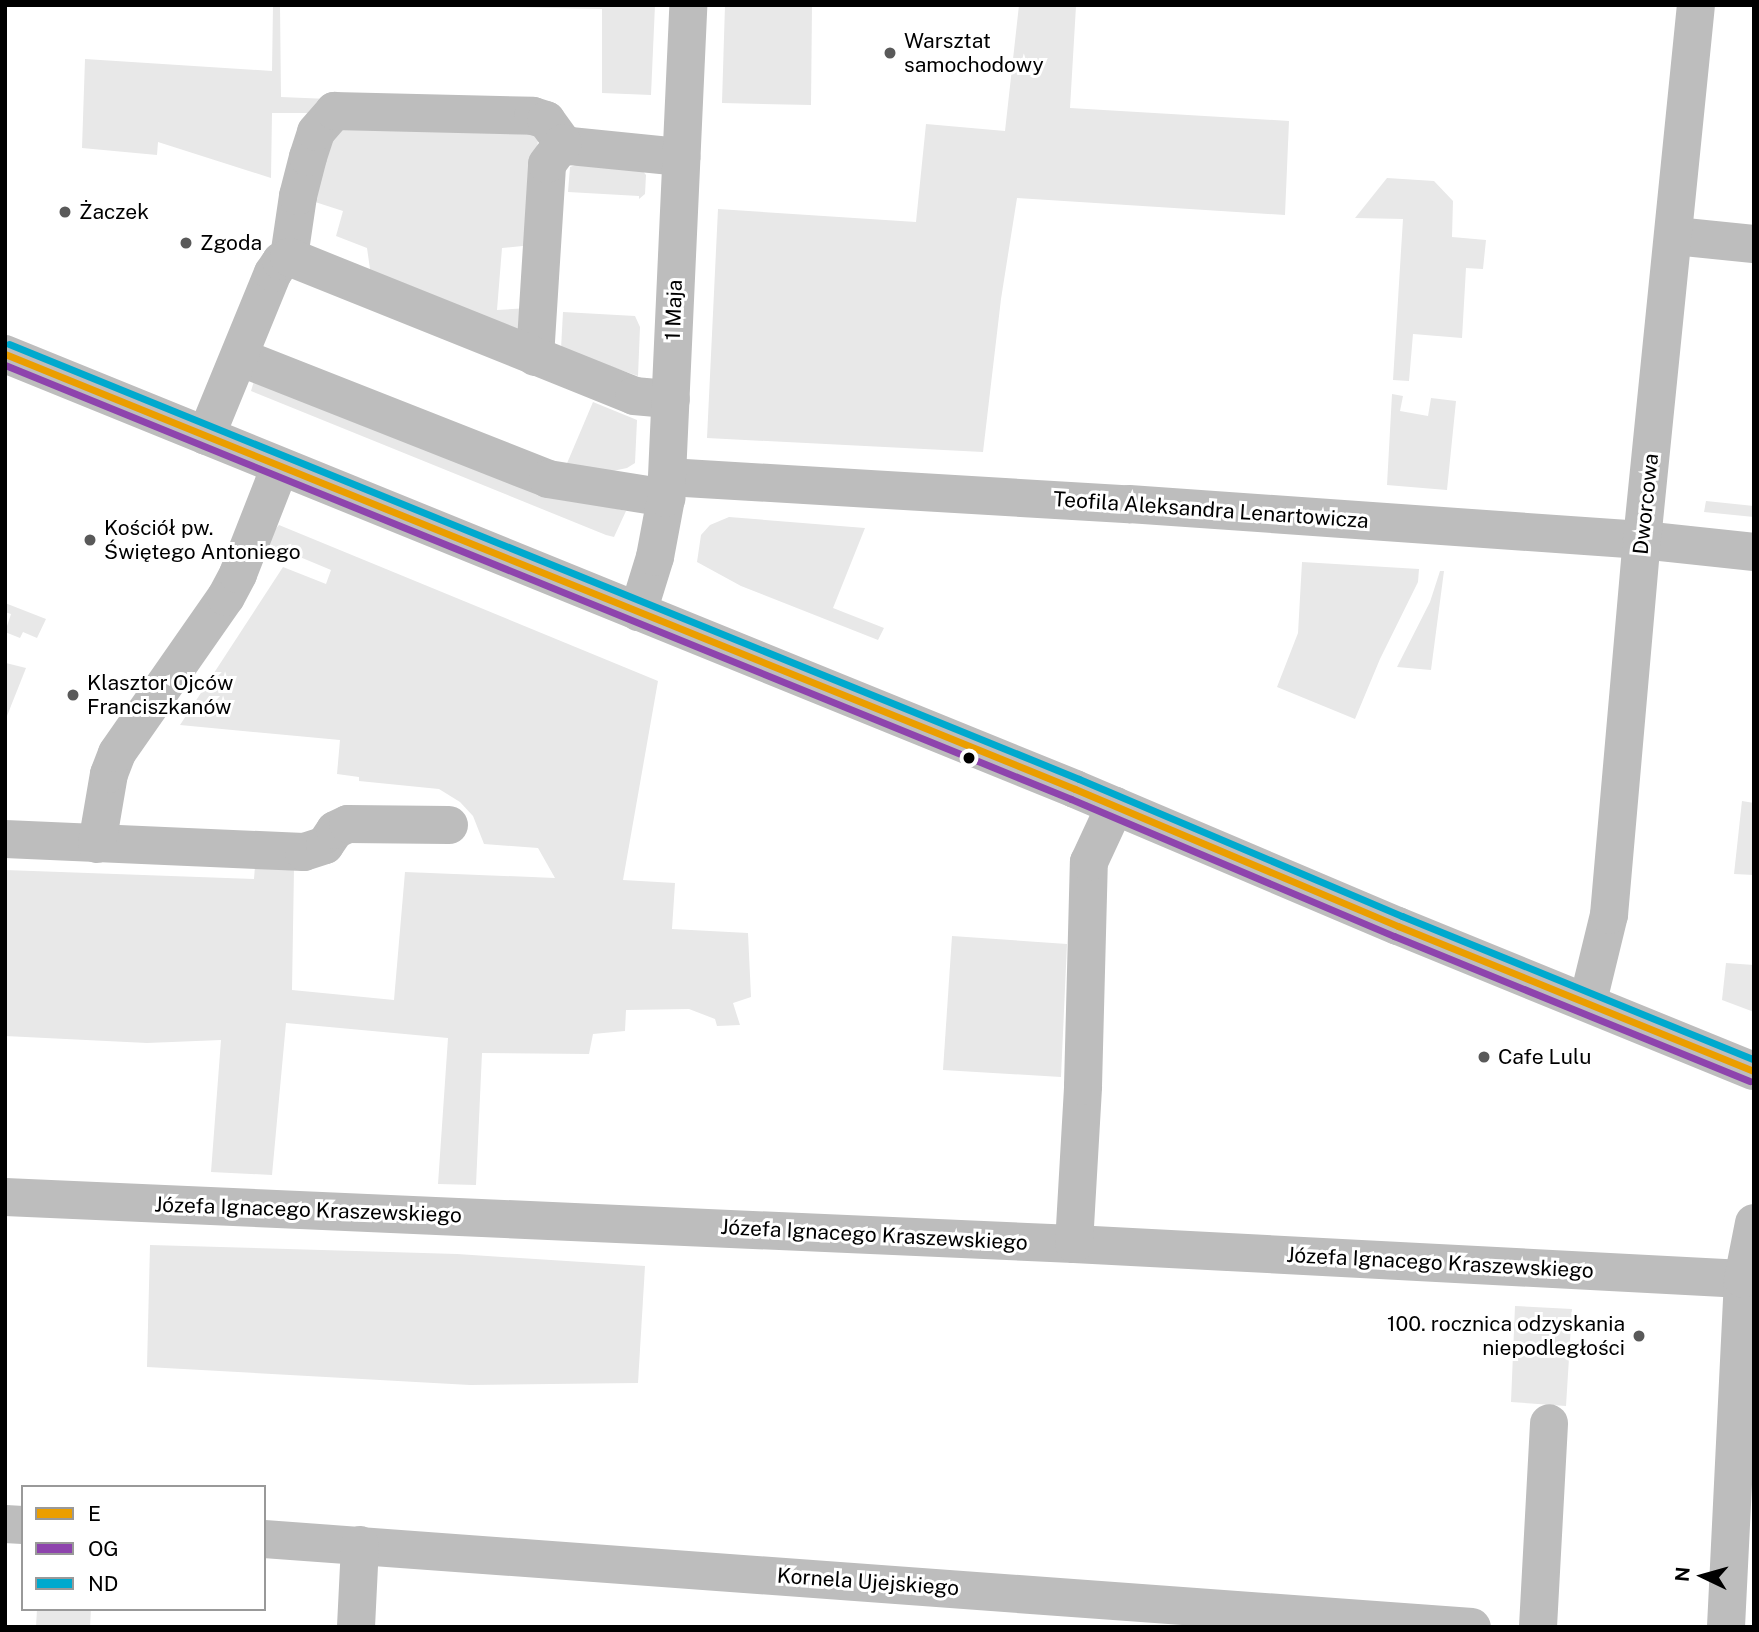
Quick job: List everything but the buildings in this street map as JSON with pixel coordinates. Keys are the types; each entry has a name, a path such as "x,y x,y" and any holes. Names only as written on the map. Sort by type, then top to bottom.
{"street":[{"name":"1 Maja","path":"638,612 657,550 667,487 688,5"},
{"name":"Dworcowa","path":"1588,1002 1609,915 1642,540 1675,236 1696,5"},
{"path":"289,257 298,196 308,157 316,132 334,111 533,116 545,120 563,143 581,148 681,157"},
{"path":"536,356 547,164 563,143"},
{"path":"1675,236 1754,244"},
{"path":"206,436 273,273 281,261 289,257 634,396 671,399"},
{"path":"5,354 1115,806 1398,926 1754,1071"},
{"name":"Teofila Aleksandra Lenartowicza","path":"239,357 548,479 592,488 667,487 1129,504 1642,540 1754,552"},
{"path":"97,844 108,775 117,753 226,597 267,504 279,467"},
{"path":"1074,1244 1083,1086 1088,869 1091,855 1115,806"},
{"path":"5,839 304,852 324,845 335,830 348,824 449,825"},
{"name":"Józefa Ignacego Kraszewskiego","path":"5,1197 1074,1244 1743,1279"},
{"path":"1726,1627 1743,1279 1754,1223"},
{"path":"1538,1627 1549,1423"},
{"name":"Kornela Ujejskiego","path":"266,1539 360,1545 1089,1613 1472,1627"},
{"path":"356,1627 360,1545"}],"shaded area":[{"path":"273,5 280,5 281,97 329,99 310,113 272,113 271,178 158,142 157,155 82,148 85,59 272,71"},
{"path":"409,5 655,5 651,95 602,93 602,9"},
{"path":"725,5 812,5 811,105 722,103"},
{"path":"1019,5 1076,6 1070,108 1289,121 1285,215 1017,198 1001,299 983,452 707,438 718,209 916,222 926,124 1005,131"},
{"path":"527,125 538,138 532,245 502,248 497,310 529,308 519,331 371,276 367,248 336,236 343,211 312,201 336,126"},
{"path":"579,164 642,170 646,175 645,194 639,199 639,196 568,192 570,167"},
{"path":"1387,178 1434,181 1453,201 1452,237 1486,240 1483,269 1466,268 1462,338 1413,334 1409,381 1393,380 1403,219 1355,218"},
{"path":"563,312 635,316 640,327 638,376 561,349"},
{"path":"254,381 587,502 626,511 614,537 606,535 251,391"},
{"path":"1392,394 1403,396 1400,411 1428,416 1431,398 1456,401 1447,490 1387,485"},
{"path":"593,402 637,420 635,463 627,468 603,473 565,468"},
{"path":"1706,501 1754,506 1754,517 1704,512"},
{"path":"729,517 865,528 833,608 884,628 878,640 741,586 697,562 701,535 710,525"},
{"path":"279,525 658,681 623,880 675,883 672,929 748,933 751,997 733,1003 740,1025 717,1026 715,1019 689,1009 626,1010 625,1031 593,1034 589,1054 482,1053 476,1185 438,1184 448,1038 286,1023 272,1175 211,1172 221,1040 147,1043 5,1036 5,870 254,879 255,866 294,868 292,990 394,1000 405,872 555,878 538,848 484,844 473,816 460,802 439,789 359,781 359,777 337,774 340,740 180,725 283,567 326,584 331,570 264,542"},
{"path":"1302,562 1419,569 1418,582 1380,659 1355,719 1277,687 1298,633"},
{"path":"1440,571 1444,571 1431,670 1397,667 1430,602"},
{"path":"5,603 46,619 37,638 23,632 20,638 5,632 11,614 5,612"},
{"path":"5,664 26,668 5,721"},
{"path":"1742,801 1754,803 1754,875 1734,874"},
{"path":"952,936 1067,944 1061,1077 943,1070"},
{"path":"1726,963 1754,965 1754,1012 1722,1000"},
{"path":"150,1245 457,1254 645,1266 638,1383 470,1385 147,1367"},
{"path":"1515,1306 1572,1309 1566,1406 1511,1402"},
{"path":"37,1611 91,1611 90,1627 36,1627"}],"transit line":[{"name":"ND","path":"9,344 1079,779 1402,916 1754,1060"},
{"name":"E","path":"5,354 1075,789 1398,926 1754,1071"},
{"name":"OG","path":"5,365 1071,799 1394,936 1750,1081"}],"place":[{"name":"Warsztat samochodowy","path":"890,53"},
{"name":"Żaczek","path":"65,212"},
{"name":"Zgoda","path":"186,243"},
{"name":"Kościół pw. Świętego Antoniego","path":"90,540"},
{"name":"Klasztor Ojców Franciszkanów","path":"73,695"},
{"name":"Cafe Lulu","path":"1484,1057"},
{"name":"100. rocznica odzyskania niepodległości","path":"1639,1336"}]}
